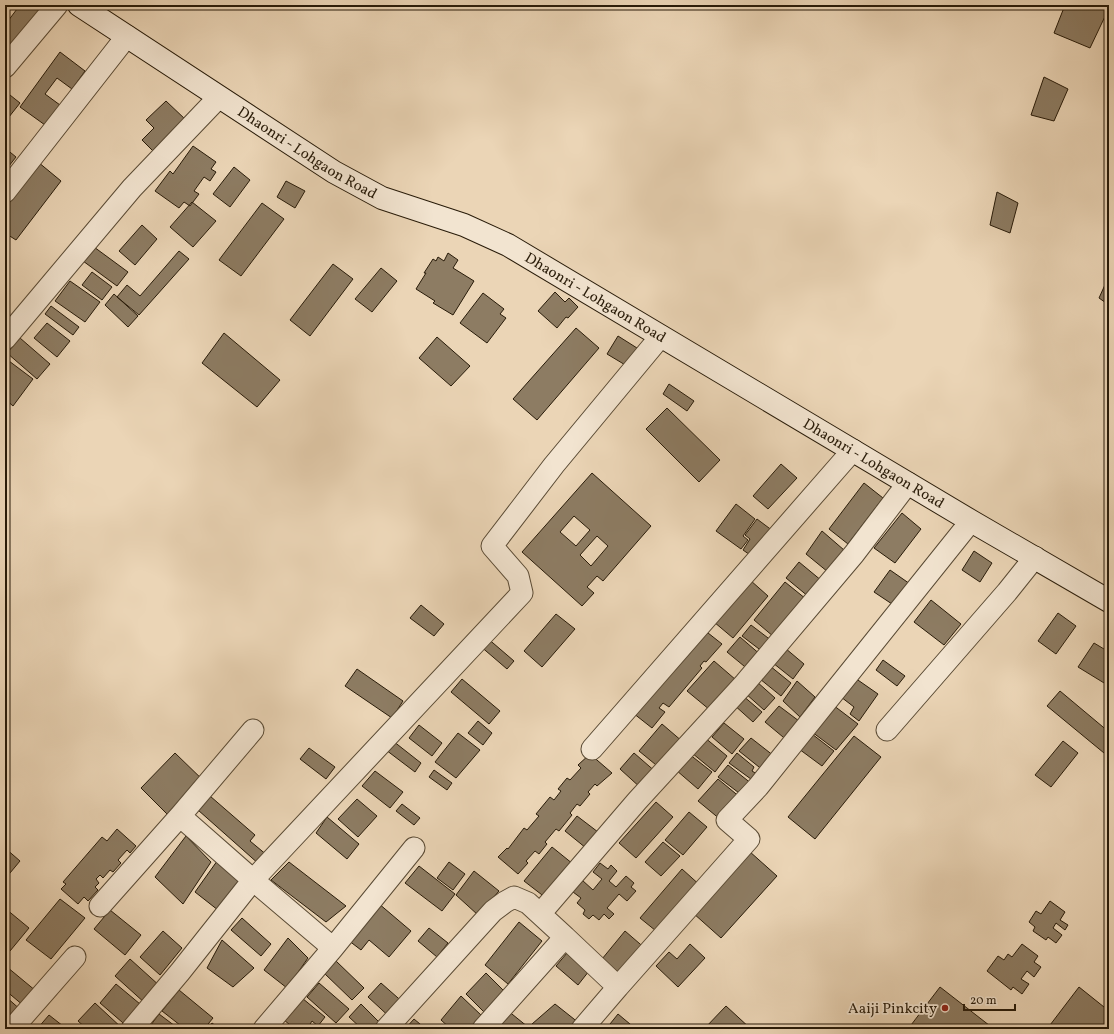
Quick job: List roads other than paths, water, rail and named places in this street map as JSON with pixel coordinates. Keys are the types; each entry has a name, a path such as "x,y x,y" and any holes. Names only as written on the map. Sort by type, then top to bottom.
{"main road":[{"name":"Dhaonri - Lohgaon Road","path":"78,5 334,172 382,198 464,225 508,245 971,521 1109,601"}],"street":[{"path":"5,67 57,5"},
{"path":"5,192 127,36"},
{"path":"5,339 132,188 219,96"},
{"path":"132,1029 180,972 253,880 522,593 518,576 492,546 554,464 661,336"},
{"path":"592,749 853,450"},
{"path":"540,914 637,801 745,683 854,554 908,483"},
{"path":"582,1029 749,839 727,820 758,787 971,521"},
{"path":"886,730 1007,592 1035,557"},
{"path":"100,906 180,816 252,730"},
{"path":"180,816 333,948"},
{"path":"264,1029 333,948 414,848"},
{"path":"386,1029 493,911 514,897 528,903 618,987"},
{"path":"483,1029 564,937"},
{"path":"12,1029 75,957"}],"place":[{"name":"Aaiji Pinkcity","path":"945,1008"}]}
